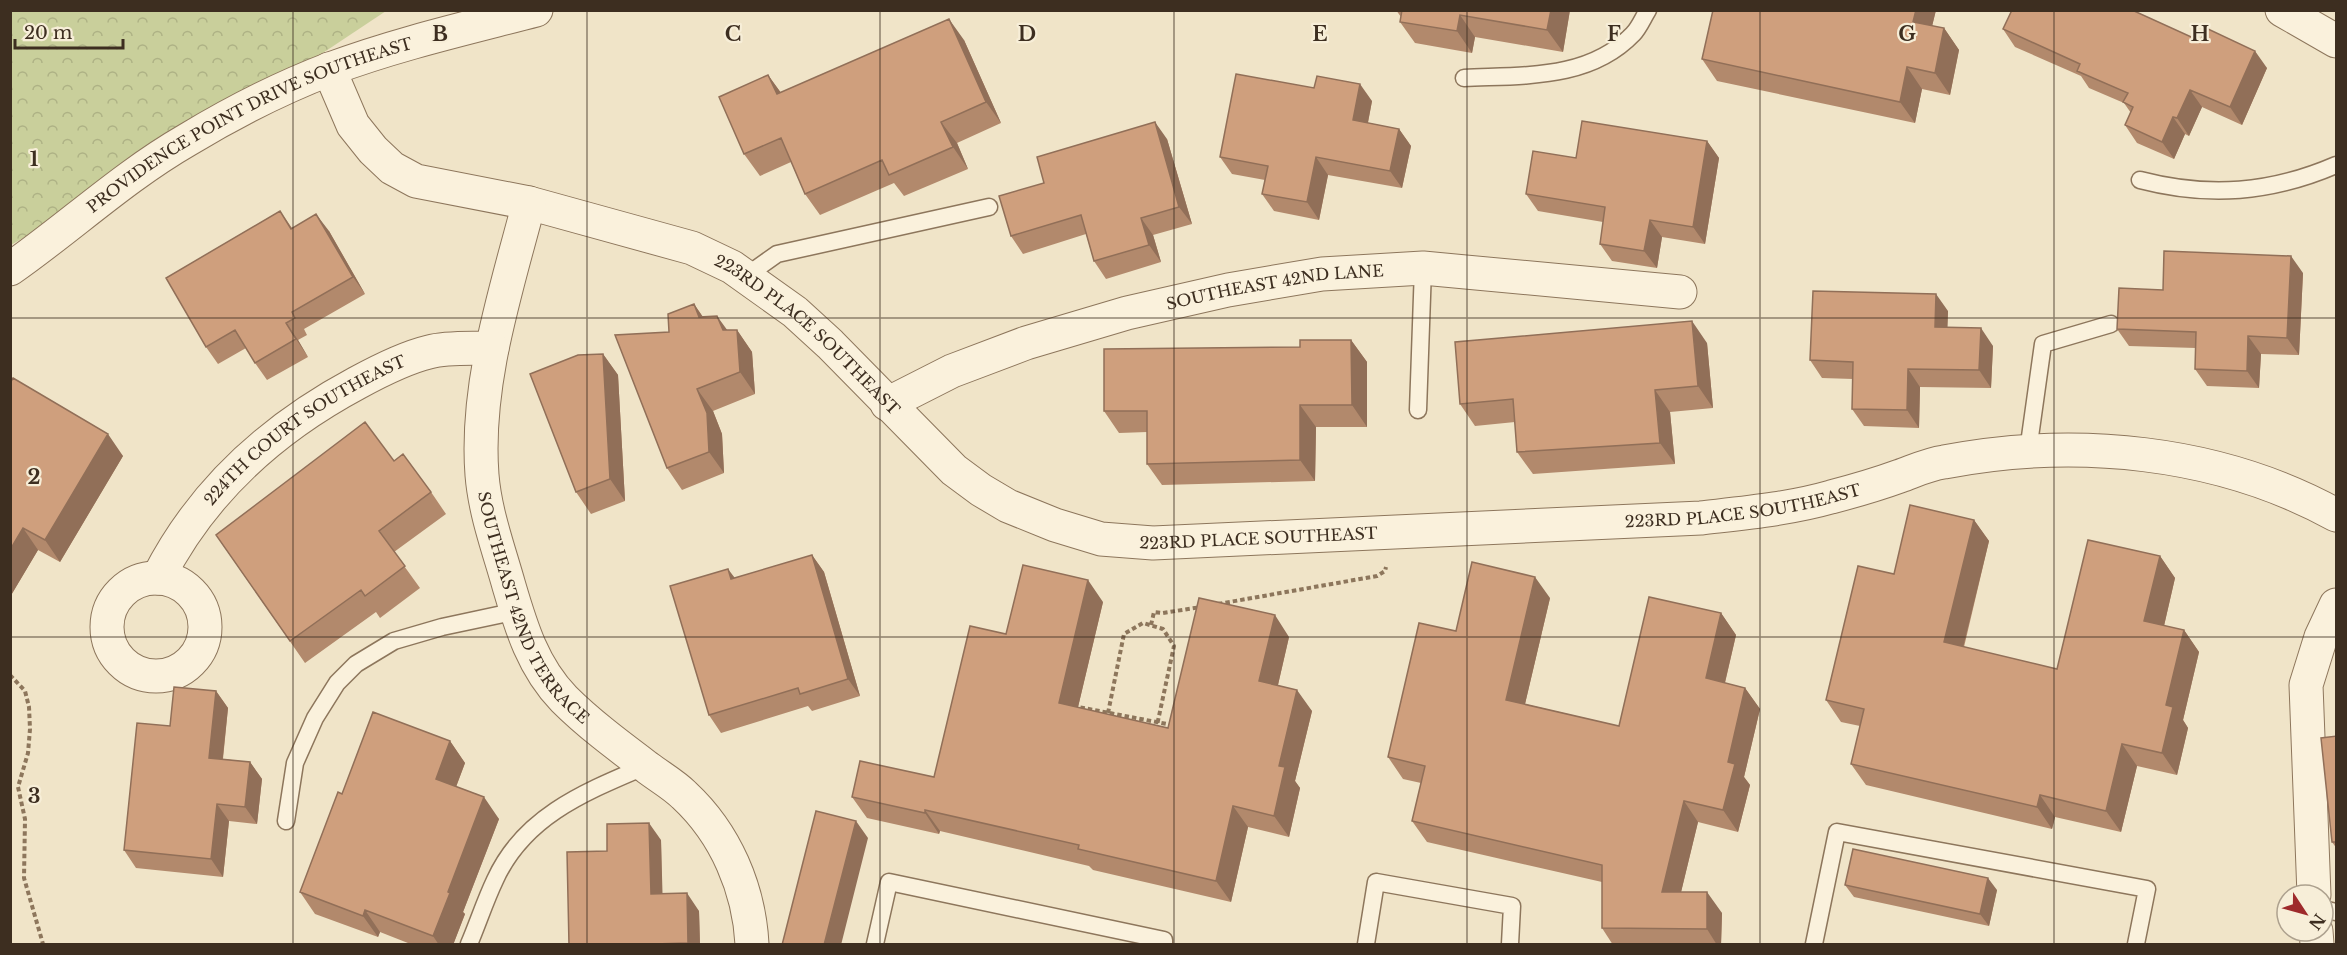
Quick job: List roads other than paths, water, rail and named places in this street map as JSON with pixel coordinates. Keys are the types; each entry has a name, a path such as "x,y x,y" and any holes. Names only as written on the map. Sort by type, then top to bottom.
{"street":[{"name":"PROVIDENCE POINT DRIVE SOUTHEAST","path":"12,269 126,179 187,139 329,69 443,34 536,10"},
{"path":"2282,10 2337,41"},
{"name":"223RD PLACE SOUTHEAST","path":"329,69 353,125 373,150 392,168 416,181 529,203 692,248 746,276 795,312 830,344 954,470 1008,506 1036,518 1101,539 1153,543 1701,518 1761,512 1828,498 1942,462 2028,451 2113,450 2195,463 2289,493 2337,515"},
{"name":"SOUTHEAST 42ND TERRACE","path":"529,203 492,348 483,416 482,476 491,523 517,611 528,646 545,675 564,699 683,794 708,821 740,879 751,918 752,945"},
{"name":"SOUTHEAST 42ND LANE","path":"887,404 952,371 1026,343 1127,313 1228,290 1322,274 1423,268 1680,292"},
{"name":"224TH COURT SOUTHEAST","path":"158,578 171,553 224,481 253,452 314,406 382,370 429,351 492,348"},
{"path":"2314,883 2307,685 2321,637 2337,605"}],"lane":[{"path":"1464,78 1562,73 1601,59 1634,34 1648,10"},
{"path":"2140,180 2178,190 2257,190 2337,165"},
{"path":"746,276 777,254 989,207"},
{"path":"1418,411 1423,268"},
{"path":"2028,451 2043,344 2111,324"},
{"path":"286,821 295,763 310,727 338,683 356,664 394,641 441,627 517,611"},
{"path":"469,945 495,878 534,824 560,805 586,791 646,766"},
{"path":"1814,945 1837,832 2147,889 2136,945"},
{"path":"875,945 889,882 1164,940 1164,945"},
{"path":"1366,945 1376,882 1512,906 1510,945"}]}
